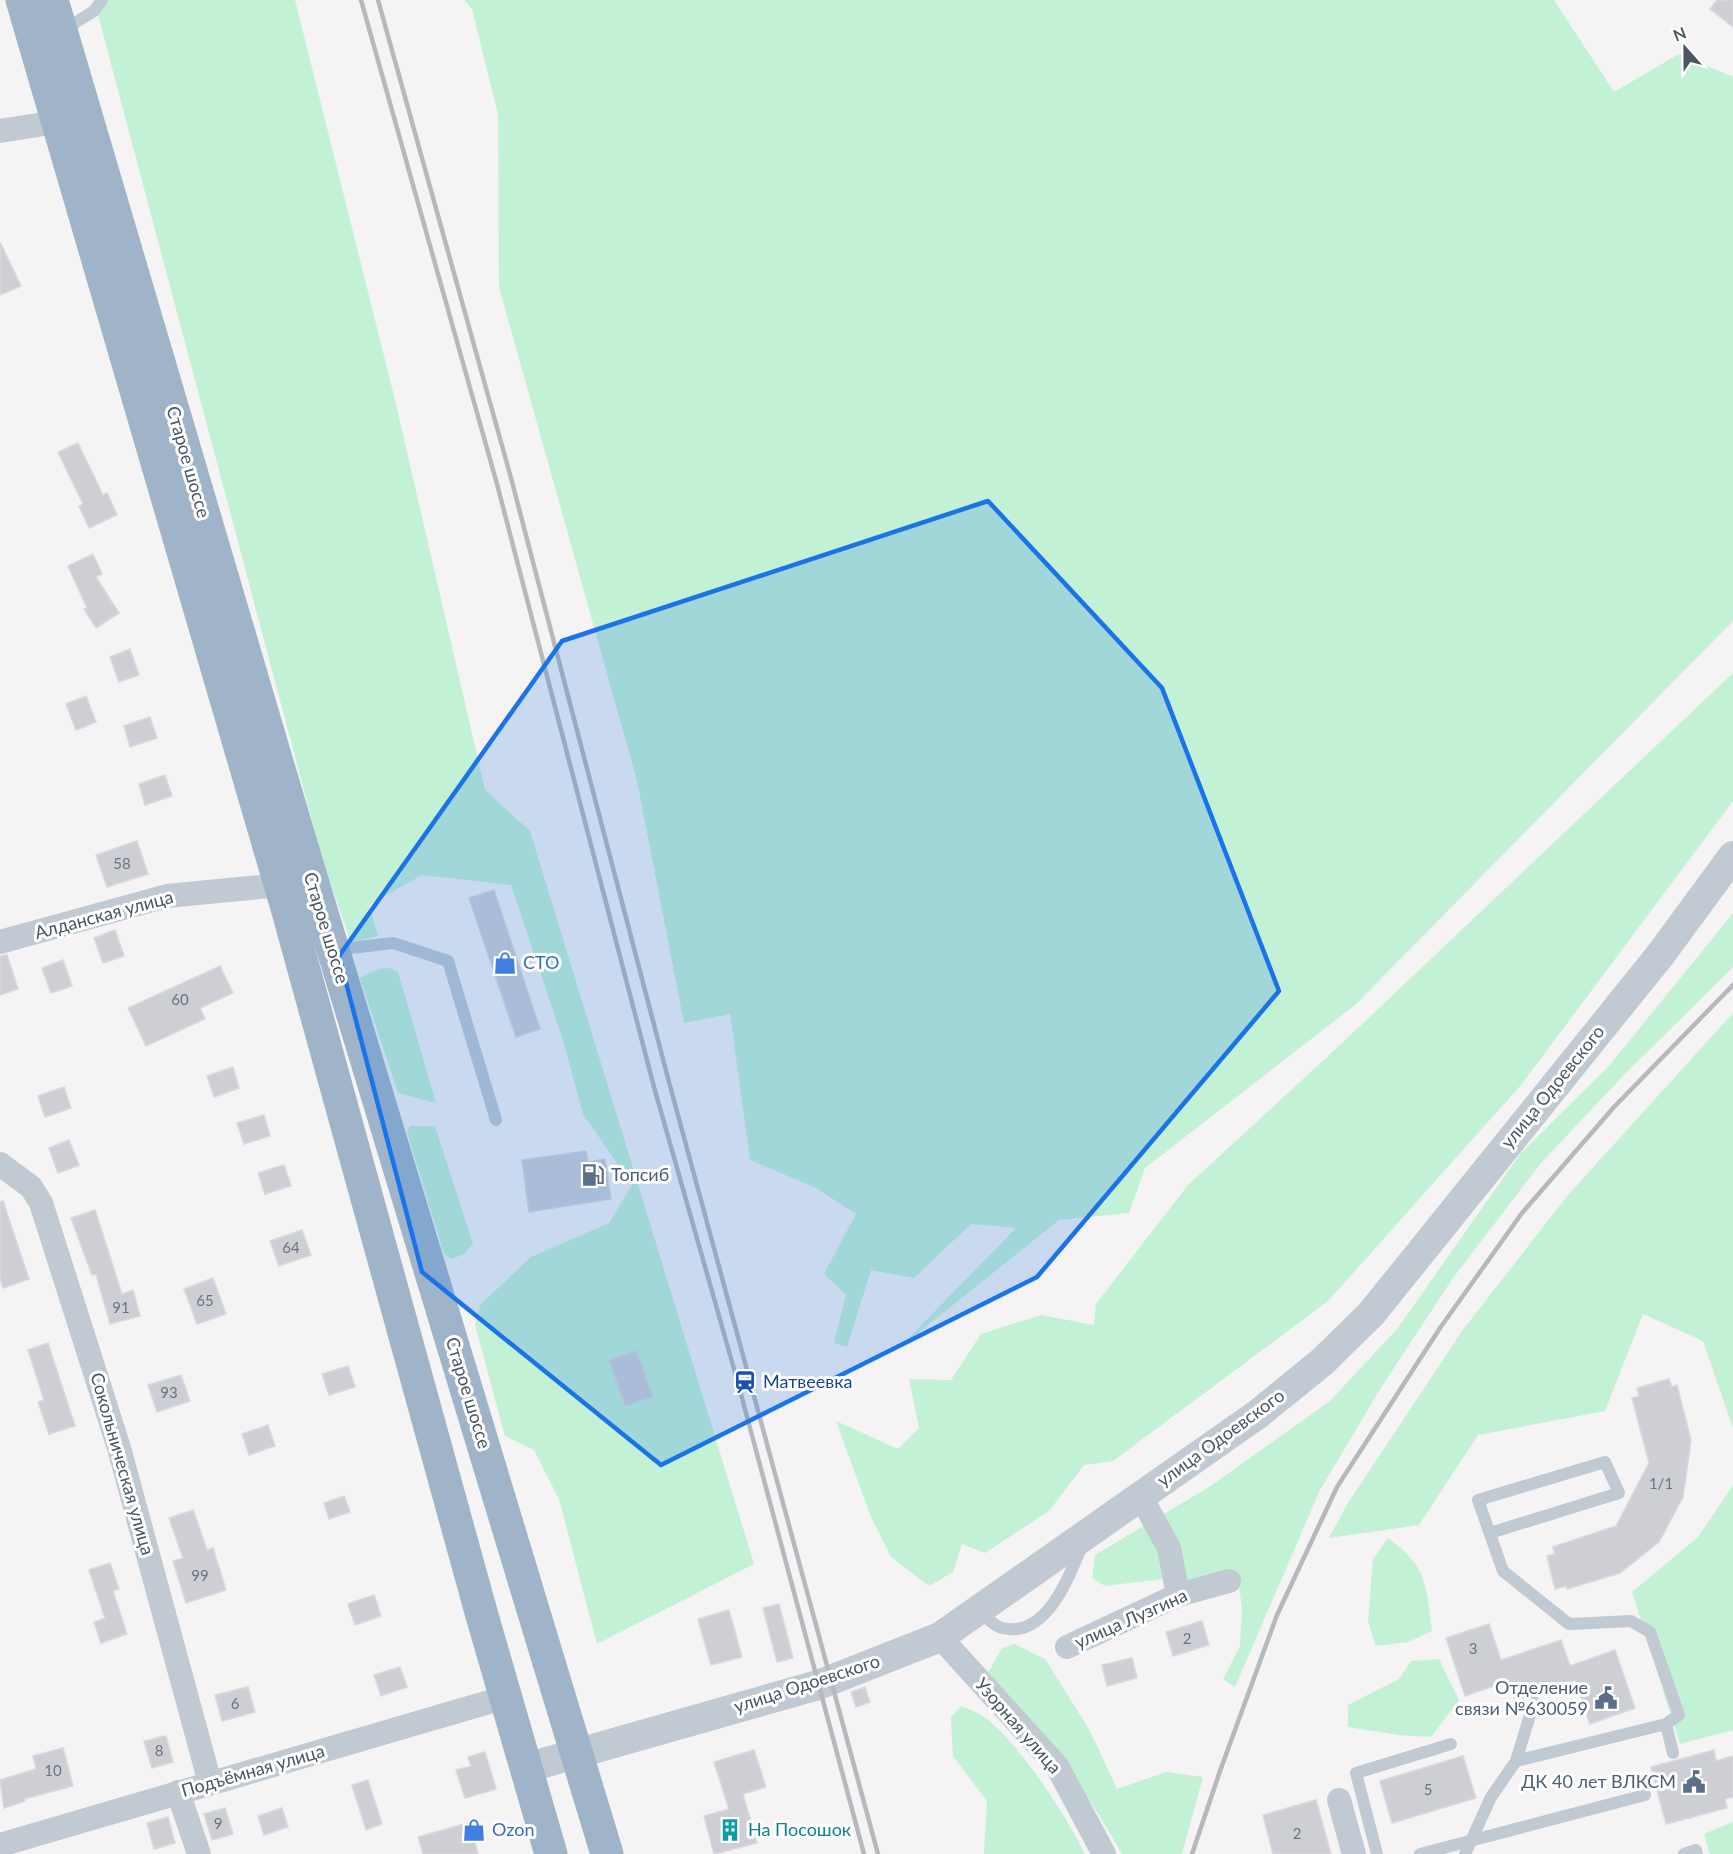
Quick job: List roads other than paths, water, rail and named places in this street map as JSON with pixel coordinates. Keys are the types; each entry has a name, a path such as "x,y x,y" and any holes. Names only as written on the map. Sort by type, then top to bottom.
{"highway":[{"name":"Старое шоссе","path":"22,0 280,885 550,1854"},
{"name":"Старое шоссе","path":"52,0 333,951 607,1854"}],"street":[{"path":"0,131 57,122"},
{"name":"улица Одоевского","path":"526,1768 830,1681 940,1637 1258,1414 1322,1362 1371,1314 1660,954 1733,856"},
{"name":"Алданская улица","path":"0,942 167,896 280,885"},
{"name":"Сокольническая улица","path":"0,1164 31,1187 41,1203 119,1448 210,1783"},
{"path":"1141,1497 1169,1548 1178,1595"},
{"name":"улица Лузгина","path":"1067,1647 1178,1595 1229,1581"},
{"name":"Узорная улица","path":"940,1637 1057,1766 1104,1854"},
{"name":"Подъёмная улица","path":"6,1848 178,1792 506,1697"},
{"path":"178,1792 199,1854"},
{"path":"1339,1800 1354,1854"}],"lane":[{"path":"61,32 94,10 102,0"},
{"path":"333,951 393,943 448,961 496,1120"},
{"path":"1490,1533 1619,1493 1605,1462 1478,1500 1503,1571 1569,1624 1630,1621 1650,1632 1679,1714 1666,1724 1516,1761"},
{"path":"978,1611 1000,1628 1020,1628 1035,1622 1049,1607 1071,1572 1086,1536"},
{"path":"1466,1854 1491,1797 1516,1761 1534,1702"},
{"path":"1666,1724 1672,1753"},
{"path":"1377,1854 1356,1773 1451,1744"},
{"path":"1420,1854 1645,1795"},
{"path":"1684,1854 1696,1850 1697,1854"}],"railway":[{"path":"361,0 497,484 654,1087 738,1383 864,1854"},
{"path":"378,0 511,478 669,1082 878,1854"},
{"path":"1192,1854 1277,1615 1337,1487 1440,1328 1522,1213 1614,1107 1733,985"}],"place":[{"name":"СТО","path":"505,963"},
{"name":"Топсиб","path":"593,1175"},
{"name":"Матвеевка","path":"745,1382"},
{"name":"Отделение связи №630059","path":"1606,1698"},
{"name":"ДК 40 лет ВЛКСМ","path":"1694,1782"},
{"name":"Ozon","path":"474,1830"},
{"name":"На Посошок","path":"730,1830"}]}
